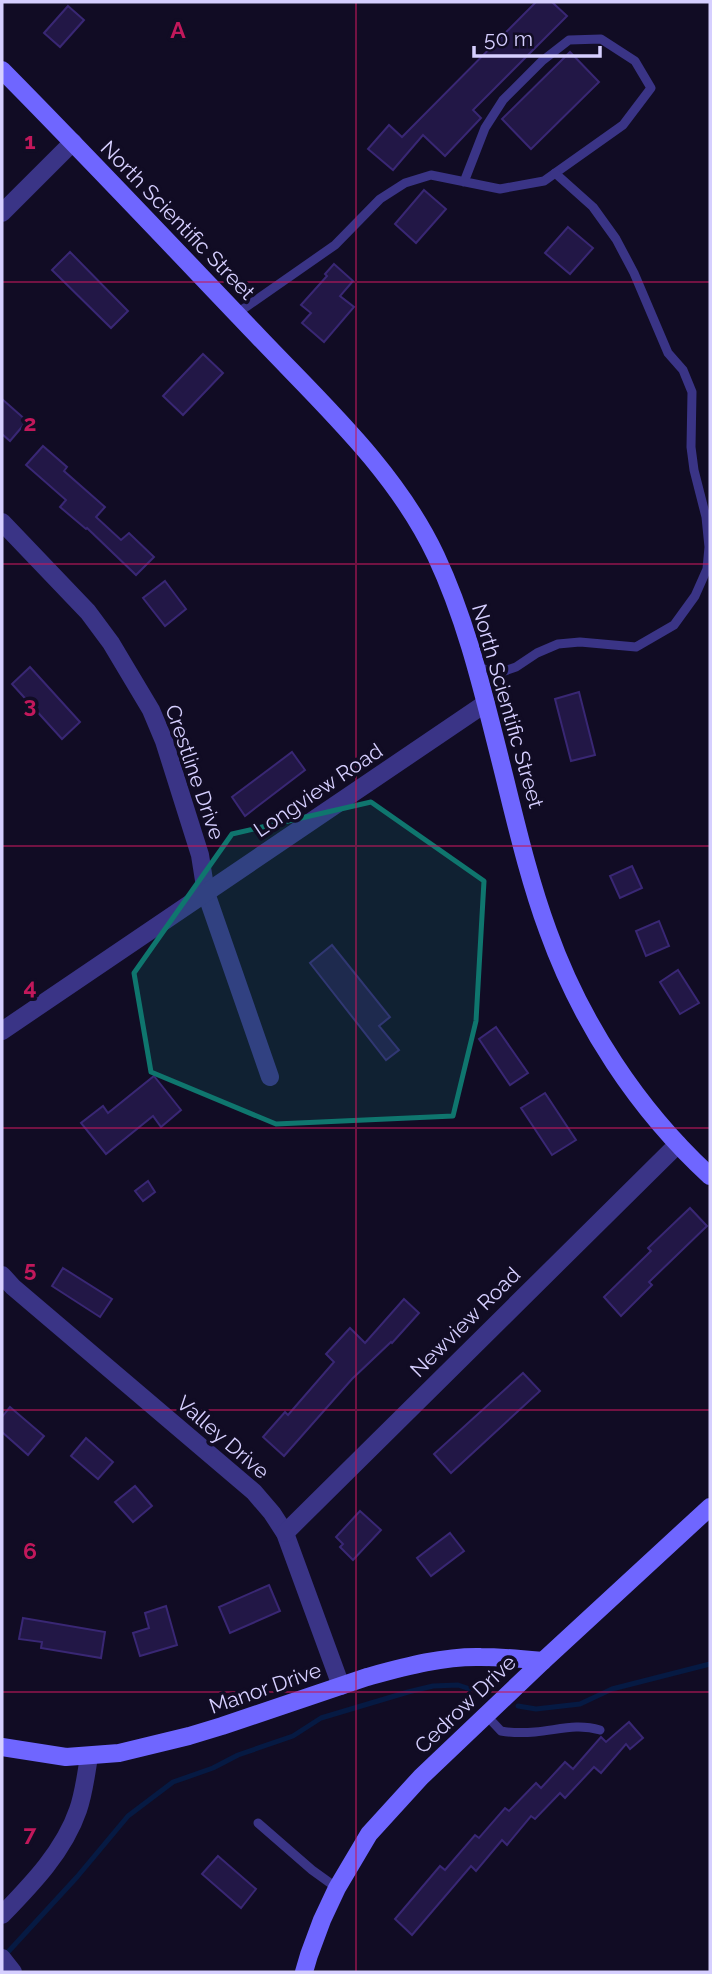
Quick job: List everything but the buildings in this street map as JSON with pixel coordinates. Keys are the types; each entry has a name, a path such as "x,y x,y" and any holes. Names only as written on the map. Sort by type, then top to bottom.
{"street":[{"name":"North Scientific Street","path":"2,70 348,431 398,491 419,523 452,593 477,667 536,894 563,970 614,1063 651,1114 710,1176"},
{"path":"2,213 73,142"},
{"name":"Crestline Drive","path":"2,522 88,612 132,675 151,710 164,740 200,855 206,893 270,1077"},
{"name":"Longview Road","path":"2,1031 486,704"},
{"name":"Newview Road","path":"285,1533 678,1144"},
{"name":"Valley Drive","path":"2,1275 254,1492 272,1513 285,1533 341,1686"},
{"name":"Cedrow Drive","path":"304,1972 322,1920 337,1888 369,1834 421,1777 542,1661 710,1507"},
{"name":"Manor Drive","path":"2,1747 43,1755 89,1757 119,1753 189,1737 396,1669 457,1658 542,1661"},
{"path":"2,1915 56,1853 69,1832 79,1808 89,1757"},
{"path":"2,1958 13,1972"}],"lane":[{"path":"236,314 335,245 380,199 405,183 431,175 464,182 500,189 544,181 623,125 651,88 635,61 601,39 569,40 542,61 503,100 485,128 464,182"},
{"path":"477,667 499,673 516,667 537,653 558,644 580,642 636,647 674,625 695,596 707,569 709,547 706,517 691,447 692,393 683,370 668,353 634,273 616,239 593,207 555,173"},
{"path":"486,1715 501,1731 536,1732 569,1726 600,1730"},
{"path":"258,1824 337,1888"}],"highlighted area":[{"path":"371,802 484,881 476,1021 453,1116 276,1124 151,1072 134,973 232,834"}],"waterway":[{"path":"518,1706 536,1709 580,1704 612,1689 710,1664"},
{"path":"8,1952 77,1877 128,1816 173,1782 293,1736 321,1718 408,1692 433,1686 458,1685 482,1693"}]}
